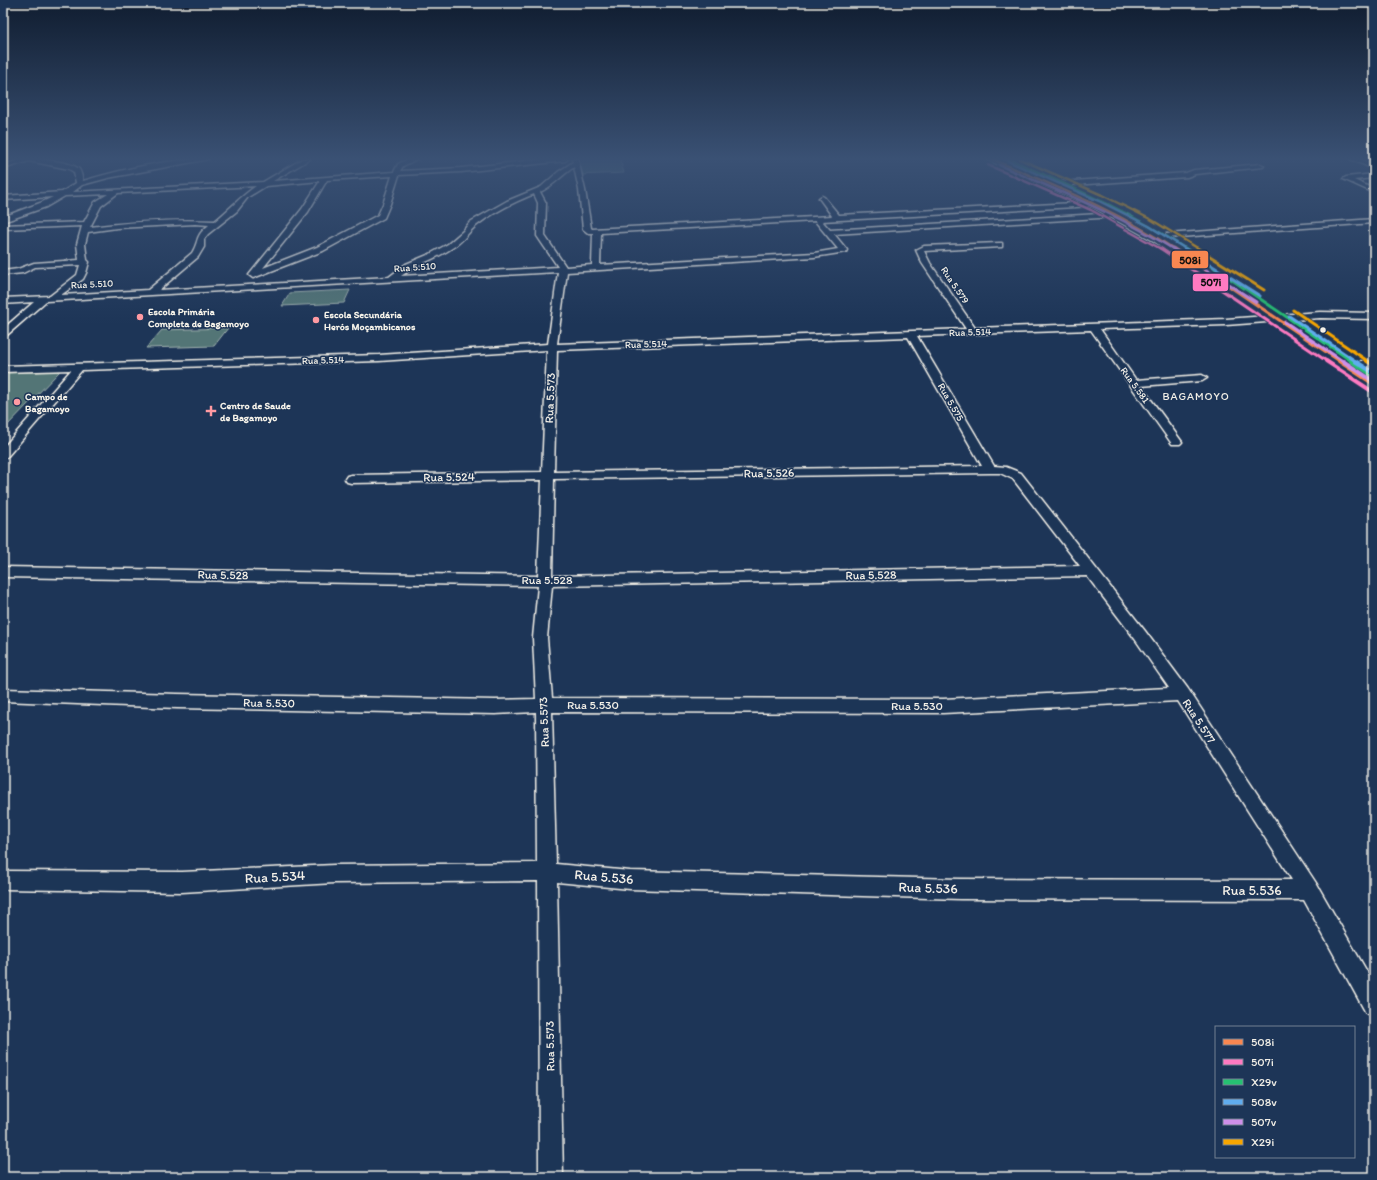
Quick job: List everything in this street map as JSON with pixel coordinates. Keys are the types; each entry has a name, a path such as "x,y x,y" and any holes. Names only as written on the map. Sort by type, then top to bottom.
{"highway":[{"path":"1124,214 1166,236 1283,317 1374,384"},
{"path":"1116,215 1156,237 1245,291 1260,296 1283,317 1370,367"}],"street":[{"path":"3,334 49,298 80,277 83,273 85,262 81,243 93,214"},
{"path":"150,292 195,255 200,247 200,240 202,236 215,223 227,214"},
{"path":"236,288 253,275 302,214"},
{"path":"253,275 320,249 382,214"},
{"path":"391,279 409,266 451,246 466,233 473,224 490,214"},
{"path":"542,214 541,236 563,268"},
{"path":"585,214 587,229 594,231 909,214"},
{"path":"834,214 837,218"},
{"path":"817,219 828,232 1116,215"},
{"path":"1166,236 1374,221"},
{"path":"3,227 87,227 195,222 215,223"},
{"path":"594,231 596,266"},
{"name":"Rua 5.510","path":"3,301 829,253 843,250 828,232"},
{"name":"Rua 5.579","path":"973,332 926,263 920,250 924,248 1000,245"},
{"path":"3,273 20,271 34,265 85,262"},
{"name":"Rua 5.573","path":"551,1177 544,705 540,638 545,581 552,347 563,268"},
{"name":"Rua 5.514","path":"3,369 379,358 552,347 1094,328 1226,322 1283,317 1337,315 1374,316"},
{"name":"Rua 5.581","path":"1094,328 1176,442"},
{"name":"Rua 5.575","path":"911,334 990,469"},
{"path":"3,455 79,367"},
{"path":"1134,383 1202,378"},
{"name":"Rua 5.526","path":"548,476 990,469"},
{"name":"Rua 5.577","path":"990,469 1002,470 1017,476 1140,635 1182,694 1309,890 1374,1005"},
{"name":"Rua 5.524","path":"351,479 455,476 548,476"},
{"name":"Rua 5.528","path":"3,572 545,581 1092,571"},
{"name":"Rua 5.530","path":"3,695 185,701 495,707 544,705 943,706 1182,694"},
{"name":"Rua 5.536","path":"547,872 630,880 960,889 1309,890"},
{"name":"Rua 5.534","path":"3,880 182,882 334,874 547,872"}],"green space":[{"path":"350,290 344,303 282,306 290,293"},
{"path":"228,328 214,346 146,348 162,330"},
{"name":"Campo de Bagamoyo","path":"60,371 3,430 3,373"}],"transit line":[{"name":"507i","path":"1099,214 1152,243 1370,390"},
{"name":"507v","path":"1110,214 1146,232 1256,302"},
{"name":"508i","path":"1113,214 1156,237 1374,384"},
{"name":"508v","path":"1125,214 1149,226 1260,296"},
{"name":"X29v","path":"1127,214 1159,231 1374,376"},
{"name":"X29i","path":"1140,214 1264,290"},
{"name":"X29i","path":"1293,310 1374,365"},
{"name":"508v","path":"1289,316 1374,373"},
{"name":"507v","path":"1285,322 1370,379"}],"place":[{"name":"Escola Primária Completa de Bagamoyo","path":"140,317"},
{"name":"Escola Secundária Herós Moçambicanos","path":"316,320"},
{"name":"Campo de Bagamoyo","path":"17,402"},
{"name":"Centro de Saude de Bagamoyo","path":"211,411"}],"district":[{"name":"BAGAMOYO","path":"1196,396"}]}
